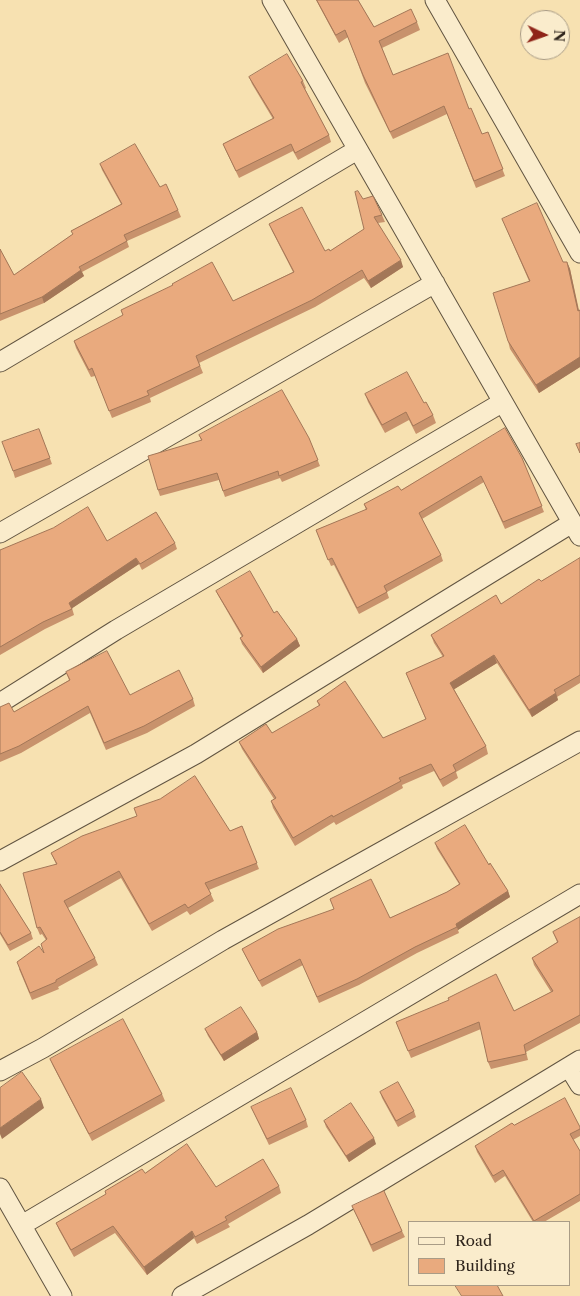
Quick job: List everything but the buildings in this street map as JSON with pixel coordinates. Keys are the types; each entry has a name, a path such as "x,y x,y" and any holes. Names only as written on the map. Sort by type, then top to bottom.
{"street":[{"path":"0,861 196,754 576,530 272,0"},
{"path":"435,0 580,253"},
{"path":"0,362 357,150"},
{"path":"0,533 435,284"},
{"path":"0,703 116,630 503,402"},
{"path":"0,1071 44,1048 223,940 580,741"},
{"path":"22,1225 580,894"},
{"path":"182,1296 308,1226 574,1063 580,1085"},
{"path":"0,1188 62,1296"}]}
